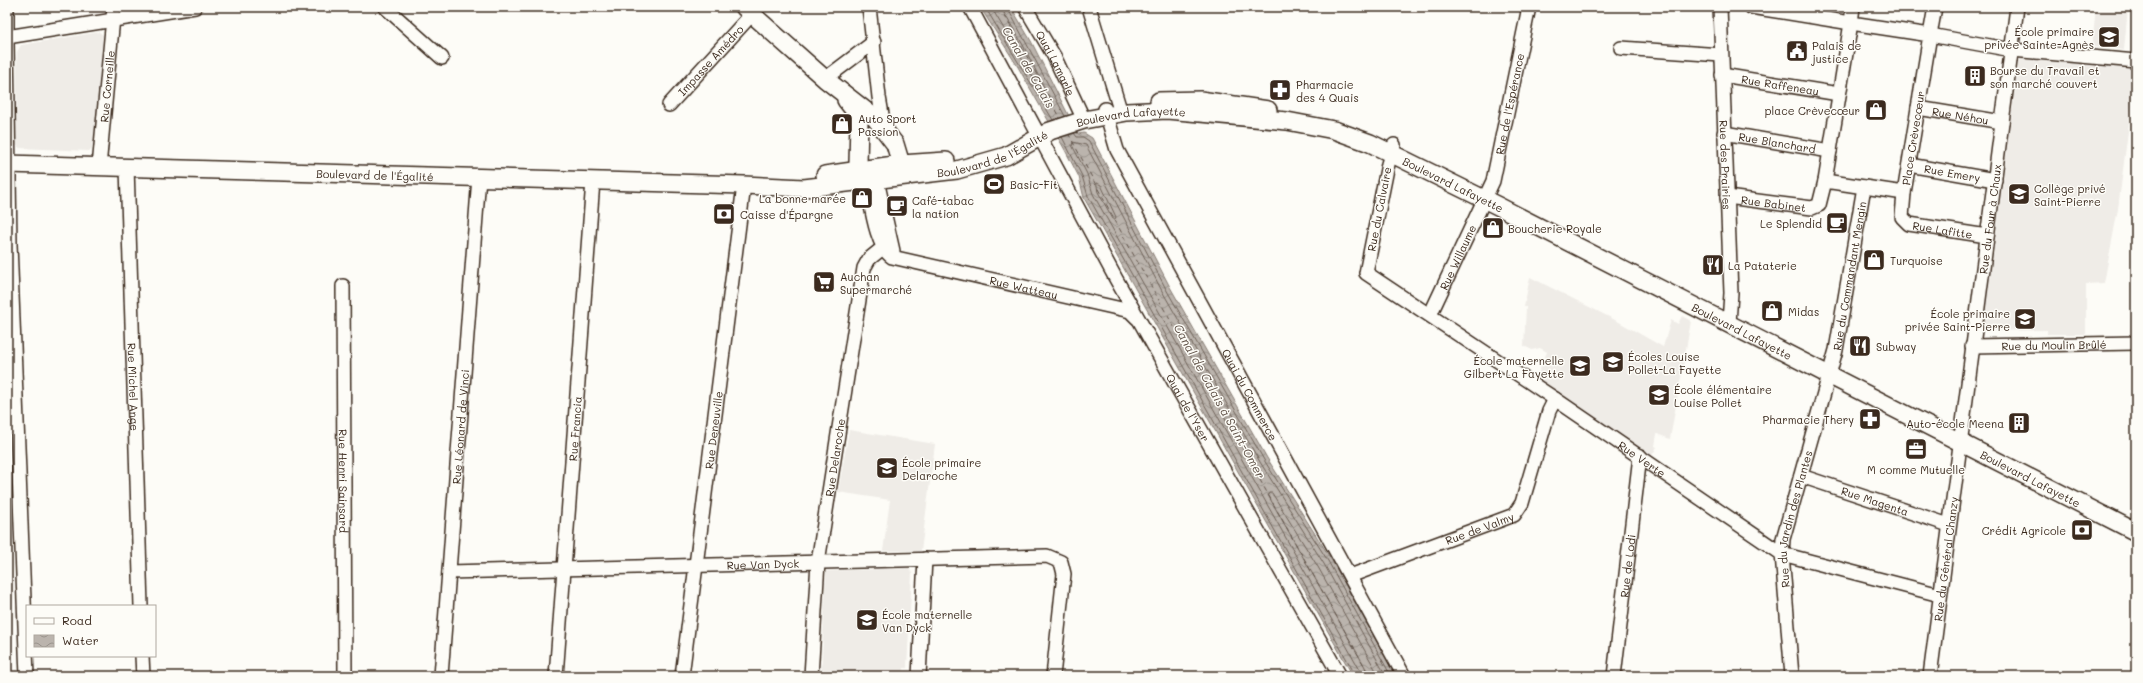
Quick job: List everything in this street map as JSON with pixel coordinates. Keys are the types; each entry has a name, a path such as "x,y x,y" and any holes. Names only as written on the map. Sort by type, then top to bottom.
{"main road":[{"path":"748,10 829,82 875,118 889,135 897,150 876,172 859,120 853,109 829,82"},
{"name":"Boulevard Lafayette","path":"1038,137 1112,111 1170,100 1200,100 1249,107 1310,117 1349,126 1960,436 2136,522"},
{"name":"Boulevard de l'Égalité","path":"7,164 594,180 804,188 876,172 960,159 1038,137"},
{"name":"Boulevard de l'Égalité","path":"876,172 967,168 1006,156 1024,147 1038,137"},
{"name":"Boulevard Lafayette","path":"1960,436 2136,532"}],"street":[{"path":"7,7 7,28"},
{"name":"Rue Corneille","path":"99,167 114,7"},
{"path":"7,37 195,7"},
{"path":"385,7 442,58"},
{"path":"869,7 883,120 889,135"},
{"name":"Quai de l'Yser","path":"970,7 987,36 1038,137 1138,319 1340,676"},
{"name":"Quai Lamarle","path":"1025,7 1054,56 1084,120"},
{"name":"Quai du Commerce","path":"1089,7 1112,111 1117,150 1404,676"},
{"name":"Rue de l'Espérance","path":"1487,195 1496,169 1529,7"},
{"name":"Rue des Prairies","path":"1720,7 1730,318"},
{"path":"1751,7 2012,50 2136,61"},
{"path":"1825,180 1853,7"},
{"name":"Place Crèvecœur","path":"1825,180 1904,193 1935,7"},
{"name":"Rue du Four à Chaux","path":"1960,436 2017,7"},
{"name":"Impasse Amédro","path":"669,105 748,10"},
{"path":"7,41 8,244 26,653"},
{"path":"829,82 874,42"},
{"path":"1620,48 1721,55"},
{"name":"Rue Raffeneau","path":"1722,76 1839,94"},
{"name":"Rue Néhou","path":"1918,108 2002,122"},
{"name":"Rue Blanchard","path":"1724,133 1830,151"},
{"name":"Rue du Calvaire","path":"1366,273 1393,149"},
{"name":"Rue Emery","path":"1909,165 1995,180"},
{"name":"Rue Michel Ange","path":"127,167 141,605"},
{"path":"876,172 886,245"},
{"name":"Rue Léonard de Vinci","path":"441,676 479,177"},
{"name":"Rue Francia","path":"556,676 594,180"},
{"name":"Rue Babinet","path":"1727,196 1812,208 1819,205 1822,201 1825,180"},
{"name":"Rue Deneuville","path":"682,676 744,185"},
{"name":"Rue du Commandant Mengin","path":"1831,370 1838,344 1864,187"},
{"name":"Rue Lafitte","path":"1904,193 1902,217 1906,223 1987,236"},
{"name":"Rue Willaume","path":"1430,315 1487,195"},
{"name":"Rue Watteau","path":"886,245 895,254 907,261 1126,310 1138,319"},
{"name":"Rue Delaroche","path":"811,676 818,562 864,268 869,259 886,245"},
{"name":"Rue Verte","path":"1366,273 1640,456 1782,554 1940,595"},
{"name":"Rue Henri Sainsard","path":"343,286 345,676"},
{"name":"Rue du Moulin Brûlé","path":"1972,346 2136,343"},
{"name":"Rue du Jardin des Plantes","path":"1792,676 1782,554 1783,539 1831,370"},
{"name":"Rue de Valmy","path":"1350,576 1514,515 1522,503 1549,411 1555,399"},
{"name":"Rue du Général Chanzy","path":"1930,676 1960,436"},
{"name":"Rue de Lodi","path":"1614,676 1640,456"},
{"name":"Rue Magenta","path":"1801,476 1949,525"},
{"name":"Rue Van Dyck","path":"449,572 1047,556 1061,562 1064,574 1053,676"},
{"path":"919,676 925,559"},
{"path":"26,657 27,676"},
{"path":"142,657 143,676"}],"shaded area":[{"name":"École primaire privée Sainte-Agnès","path":"2096,7 2128,7 2124,50 2092,47"},
{"path":"99,32 103,35 93,147 89,151 20,148 16,145 17,52 21,45"},
{"path":"2019,58 2136,69 2118,209 2104,283 2086,284 2086,334 2047,334 2047,330 1983,331"},
{"name":"Écoles Louise Pollet-La Fayette","path":"1530,277 1619,322 1663,347 1671,320 1678,324 1682,316 1691,321 1670,439 1657,434 1655,446 1657,447 1651,457 1536,379 1547,352 1540,348 1532,350 1524,346 1526,307 1524,307"},
{"name":"École primaire Delaroche","path":"849,430 935,444 921,551 883,551 890,500 838,492"},
{"name":"École maternelle Van Dyck","path":"908,568 912,573 907,668 904,668 903,676 821,676 826,571"}],"water":[{"path":"980,7 1011,7 1031,41 1078,134 1084,133 1092,138 1170,287 1267,458 1331,559 1396,676 1353,676 1084,198 1079,177 1065,150 1018,67"}],"ferry route":[{"path":"1000,7 1061,119"},
{"path":"1068,133 1132,252 1370,676"}],"place":[{"name":"École primaire privée Sainte-Agnès","path":"2109,37"},
{"name":"Palais de justice","path":"1797,51"},
{"name":"Bourse du Travail et son marché couvert","path":"1975,76"},
{"name":"Pharmacie des 4 Quais","path":"1280,90"},
{"name":"place Crèvecœur","path":"1876,110"},
{"name":"Auto Sport Passion","path":"842,124"},
{"name":"Basic-Fit","path":"994,184"},
{"name":"Collège privé Saint-Pierre","path":"2019,194"},
{"name":"La bonne marée","path":"862,198"},
{"name":"Café-tabac la nation","path":"897,206"},
{"name":"Caisse d'Épargne","path":"724,214"},
{"name":"Le Splendid","path":"1837,223"},
{"name":"Boucherie Royale","path":"1493,228"},
{"name":"Turquoise","path":"1874,260"},
{"name":"La Pataterie","path":"1713,265"},
{"name":"Auchan Supermarché","path":"824,282"},
{"name":"Midas","path":"1772,311"},
{"name":"École primaire privée Saint-Pierre","path":"2025,319"},
{"name":"Subway","path":"1860,346"},
{"name":"Écoles Louise Pollet-La Fayette","path":"1613,362"},
{"name":"École maternelle Gilbert La Fayette","path":"1580,366"},
{"name":"École élémentaire Louise Pollet","path":"1659,395"},
{"name":"Pharmacie Thery","path":"1870,419"},
{"name":"Auto-école Meena","path":"2019,423"},
{"name":"M comme Mutuelle","path":"1916,449"},
{"name":"École primaire Delaroche","path":"887,468"},
{"name":"Crédit Agricole","path":"2082,530"},
{"name":"École maternelle Van Dyck","path":"867,620"}],"water label":[{"name":"Canal de Calais","path":"1029,67"},
{"name":"Canal de Calais à Saint-Omer","path":"1220,401"}]}
